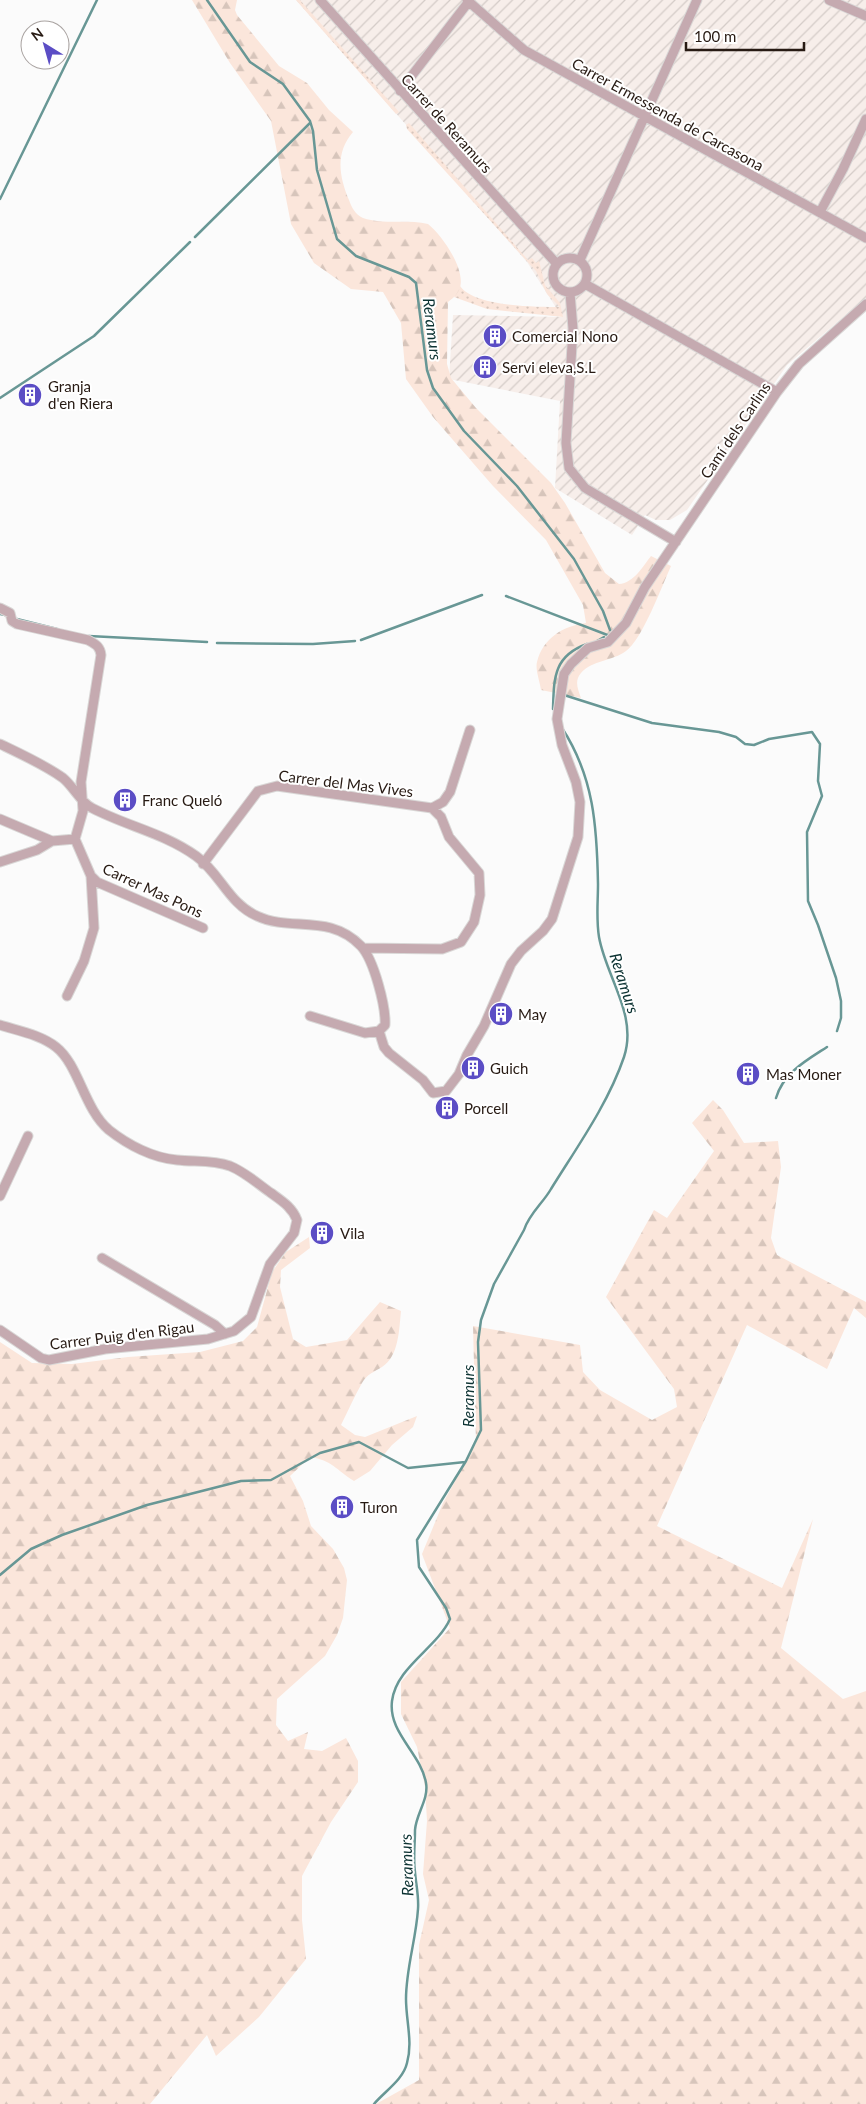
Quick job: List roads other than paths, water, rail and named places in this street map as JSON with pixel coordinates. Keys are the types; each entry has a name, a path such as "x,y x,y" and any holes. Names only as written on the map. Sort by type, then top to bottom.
{"street":[{"name":"Carrer de Reramurs","path":"320,0 556,263"},
{"path":"400,91 469,0"},
{"name":"Carrer Ermessenda de Carcasona","path":"469,0 524,50 866,238"},
{"path":"580,260 643,116 697,0"},
{"path":"829,0 866,16"},
{"path":"820,212 840,176 866,119"},
{"path":"573,257 580,260 587,269 585,284 578,291 570,293 558,287 552,278 556,263 573,257"},
{"path":"585,284 777,392"},
{"path":"570,293 573,328 566,443 569,468 585,488 676,542"},
{"name":"Camí dels Carlins","path":"379,1031 384,1047 389,1053 423,1080 433,1093 446,1091 454,1084 467,1055 500,994 505,975 521,951 552,920 578,836 580,811 576,782 560,736 557,718 564,674 570,664 588,648 608,642 621,628 645,587 777,392 799,364 866,304"},
{"path":"0,608 10,614 12,621 18,624 88,640 100,649 81,782 83,811 75,839 52,842 37,850 0,862"},
{"name":"Carrer del Mas Vives","path":"204,864 258,791 277,786 432,808 443,802 450,792 470,730"},
{"path":"0,744 63,778 92,808 176,844 197,857 243,908 258,917 280,923 307,923 323,926 338,932 363,948 382,997 385,1025 379,1031 366,1032 310,1016"},
{"name":"Carrer del Mas Vives","path":"363,948 442,949 461,942 474,922 480,895 479,873 449,837 441,817 432,808"},
{"path":"0,819 52,842"},
{"name":"Carrer Mas Pons","path":"67,996 84,961 94,928 91,876 75,839"},
{"name":"Carrer Mas Pons","path":"91,876 97,882 204,928"},
{"name":"Carrer Puig d'en Rigau","path":"0,1025 45,1040 62,1052 106,1128 129,1144 158,1156 176,1160 216,1162 232,1167 287,1205 294,1212 297,1220 294,1233 270,1264 251,1318 234,1331 208,1339 105,1349 49,1360 41,1358 0,1330"},
{"path":"0,1196 28,1136"},
{"name":"Carrer Puig d'en Rigau","path":"102,1258 215,1325 225,1334"}],"waterway":[{"path":"0,199 97,0"},
{"name":"Reramurs","path":"207,0 250,62 283,84 310,121 313,131 317,170 337,239 356,256 409,277 416,283 427,370 433,388 464,431 517,486 574,559 603,611 610,630"},
{"path":"195,237 310,123"},
{"path":"0,398 94,336 190,242"},
{"path":"361,640 482,595"},
{"path":"506,596 610,636"},
{"path":"0,614 5,615"},
{"path":"17,619 57,629"},
{"path":"89,636 207,642"},
{"name":"Reramurs","path":"597,641 604,637"},
{"path":"217,643 313,644 355,641"},
{"name":"Reramurs","path":"553,709 555,678 562,662 567,655 587,644"},
{"path":"564,695 652,723 719,732 736,737 745,744 754,745 769,739 812,732 820,744 818,781 822,796 807,832 808,901 836,978 841,1001 841,1018 837,1031"},
{"name":"Reramurs","path":"374,2104 402,2075 409,2055 406,1988 418,1904 414,1862 415,1830 426,1795 426,1783 423,1772 395,1723 392,1701 395,1689 401,1678 436,1639 450,1619 446,1608 419,1567 417,1540 466,1461 481,1430 478,1342 481,1320 494,1284 529,1219 548,1194 610,1092 624,1057 627,1041 624,1011 599,937 596,842 592,803 581,765 573,746 562,728"},
{"path":"776,1098 779,1089 790,1074 827,1047"},
{"path":"0,1575 31,1549 62,1535 147,1505 241,1481 271,1480 320,1453 359,1442 408,1468 465,1462"}],"place":[{"name":"Comercial Nono","path":"495,336"},
{"name":"Servi eleva,S.L","path":"485,367"},
{"name":"Granja d'en Riera","path":"30,395"},
{"name":"Franc Queló","path":"125,800"},
{"name":"May","path":"501,1014"},
{"name":"Guich","path":"473,1068"},
{"name":"Mas Moner","path":"748,1074"},
{"name":"Porcell","path":"447,1108"},
{"name":"Vila","path":"322,1233"},
{"name":"Turon","path":"342,1507"}]}
